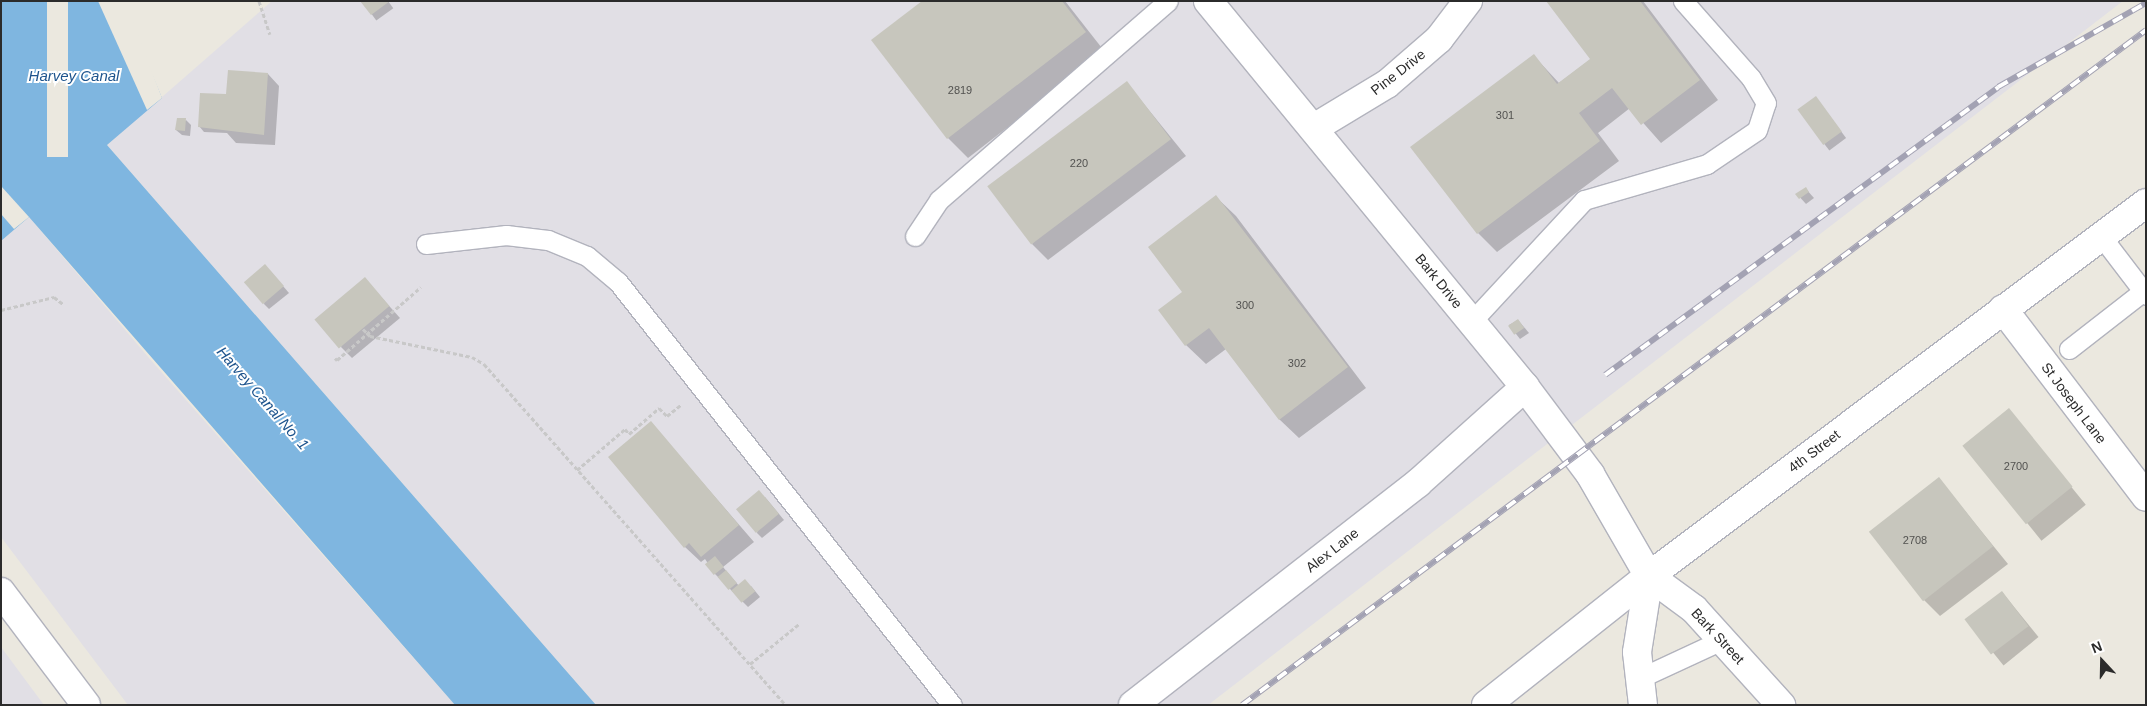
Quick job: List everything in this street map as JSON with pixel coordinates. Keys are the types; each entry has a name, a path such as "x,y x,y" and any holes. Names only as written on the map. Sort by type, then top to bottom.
{"street":[{"name":"Bark Drive","path":"1208,1 1526,387 1590,474 1649,576"},
{"name":"Pine Drive","path":"1314,128 1387,84 1439,39 1468,1"},
{"name":"4th Street","path":"1486,705 1649,576 2146,203"},
{"name":"St Joseph Lane","path":"2003,309 2144,490"},
{"name":"Alex Lane","path":"1133,705 1418,483 1526,387"},
{"name":"Bark Street","path":"1649,576 1694,609 1781,705"},
{"path":"1644,705 1637,652 1649,576"},
{"path":"1,592 86,705"}],"lane":[{"path":"915,236 939,200 1168,1"},
{"path":"1472,321 1584,200 1707,164 1757,130 1766,103 1761,94 1751,78 1683,1"},
{"path":"426,244 506,235 548,240 587,256 618,282 952,705"},
{"path":"2069,348 2145,292 2101,236"},
{"path":"1640,678 1722,640"}],"path":[{"path":"259,1 270,34"},
{"path":"335,358 337,360 421,287"},
{"path":"1,310 54,298 63,304"},
{"path":"363,328 367,334 472,357 484,364 786,705"},
{"path":"577,470 625,429 629,434 659,408 666,416 701,387"},
{"path":"750,664 799,624"}],"shaded area":[{"path":"272,1 2123,1 1208,705 596,705 107,145"},
{"path":"29,217 149,358 455,705 128,705 1,537 1,241"},
{"path":"1,647 44,705 1,705"}],"water":[{"name":"Harvey Canal","path":"1,1 122,1 162,98 107,145 596,705 455,705 29,217 1,241"}],"pier":[{"path":"47,1 68,1 68,157 47,157"},
{"path":"98,1 125,1 162,98 147,110"},
{"path":"1,186 29,217 14,229 1,214"}],"building":[{"path":"360,1 390,1 371,15"},
{"path":"922,1 1062,1 1086,32 947,139 871,40"},
{"path":"1546,1 1640,1 1700,80 1641,125 1612,88 1579,113 1600,141 1477,234 1410,147 1534,54 1557,84 1590,59"},
{"path":"228,70 268,73 264,135 198,127 200,93 226,94"},
{"path":"1127,81 1171,139 1031,245 987,186"},
{"path":"1816,96 1842,132 1823,145 1797,110"},
{"path":"177,118 186,118 185,131 175,130"},
{"path":"1806,187 1809,192 1799,199 1795,194"},
{"path":"1216,195 1348,367 1279,420 1209,328 1185,346 1158,310 1182,292 1148,247"},
{"path":"265,264 284,286 263,304 244,282"},
{"path":"365,277 389,306 339,349 314,319"},
{"path":"1518,319 1524,328 1514,335 1508,326"},
{"path":"2009,408 2073,486 2026,524 1962,446"},
{"path":"651,421 739,525 701,557 689,543 684,548 608,457"},
{"path":"1939,477 1993,546 1923,601 1869,532"},
{"path":"759,490 779,514 756,533 736,509"},
{"path":"715,556 724,567 714,575 705,564"},
{"path":"726,570 737,583 729,590 718,577"},
{"path":"745,579 755,591 741,603 731,591"},
{"path":"2002,591 2028,626 1991,654 1964,619"}],"railway":[{"path":"1605,375 1998,87 2146,3"},
{"path":"1242,705 2146,30"}],"water label":[{"name":"Harvey Canal No. 1","path":"263,398"}]}
